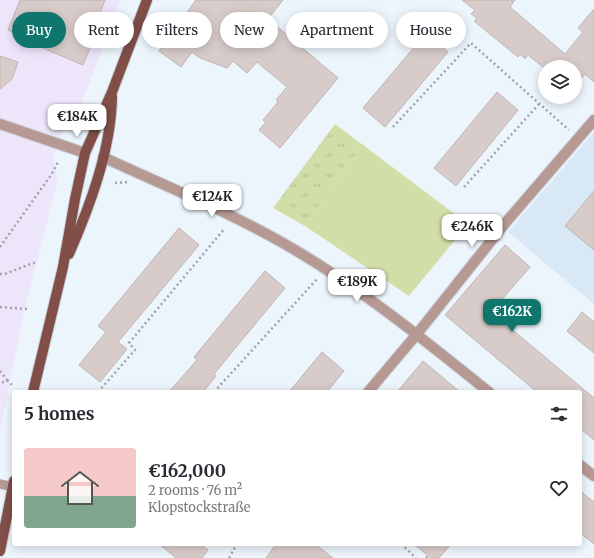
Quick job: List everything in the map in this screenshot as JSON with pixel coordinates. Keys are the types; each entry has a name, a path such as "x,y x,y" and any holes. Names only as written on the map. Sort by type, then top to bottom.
{"main road":[{"path":"33,390 63,267 85,152 112,92 147,0"},
{"path":"63,267 83,221 97,180 110,122 112,92"},
{"path":"0,548 12,489"}],"street":[{"path":"370,390 417,334 507,221 594,120"},
{"path":"0,124 85,152"},
{"path":"103,157 235,217 326,269 380,306 487,390"},
{"path":"582,467 594,476"}],"lane":[{"path":"0,484 12,484"}],"path":[{"path":"393,127 471,43 538,103"},
{"path":"464,187 539,104 578,138"},
{"path":"0,247 51,175 58,162"},
{"path":"100,390 135,350 129,343 235,217"},
{"path":"0,274 5,274 33,262 38,263"},
{"path":"216,390 326,269"},
{"path":"0,307 27,309"},
{"path":"0,371 12,385"},
{"path":"0,384 7,380"},
{"path":"229,558 236,546"},
{"path":"403,546 416,558"}],"shaded area":[{"path":"0,0 121,0 116,12 74,12 74,48 103,48 75,120 71,128 62,131 53,159 58,179 24,312 0,431"},
{"path":"594,132 594,304 508,232"}],"green space":[{"path":"335,124 363,145 305,226 273,208"},
{"path":"363,145 468,224 409,296 305,226"}],"building":[{"path":"20,0 105,0 100,12 74,12 74,48 90,48 83,65 43,48 66,48 66,12 15,12"},
{"path":"196,0 283,0 274,12 220,12 220,48 278,48 278,27 286,34 286,48 302,48 338,78 280,148 259,130 266,122 263,120 278,102 276,100 287,87 257,62 247,73 233,61 227,68 200,58 192,52 181,67 159,51 161,48 212,48 212,12 187,12"},
{"path":"462,0 515,0 510,7 565,54 583,32 578,28 594,9 594,82 585,74 582,78 582,60 538,60 538,63 528,55 525,59 520,54 518,57 474,21 477,18 471,14 475,10"},
{"path":"12,20 12,32 8,30"},
{"path":"413,48 443,48 448,52 385,127 363,108"},
{"path":"0,56 18,62 12,79 0,89"},
{"path":"497,92 518,110 456,186 434,168"},
{"path":"594,191 594,250 565,226"},
{"path":"179,228 199,245 118,342 127,349 100,382 79,365 106,332 98,326"},
{"path":"505,245 530,267 491,312 594,398 594,440 582,430 582,390 535,390 445,315"},
{"path":"265,271 285,288 214,374 216,376 205,390 171,390 197,360 194,357"},
{"path":"582,312 594,322 594,353 567,331"},
{"path":"322,352 344,371 329,390 291,390"},
{"path":"423,361 458,390 399,390"},
{"path":"582,493 594,502 594,544 582,535"},
{"path":"161,546 203,546 208,550 202,558 176,558"},
{"path":"275,546 318,546 333,558 266,558"},
{"path":"416,546 449,546 439,558 431,558"}]}
